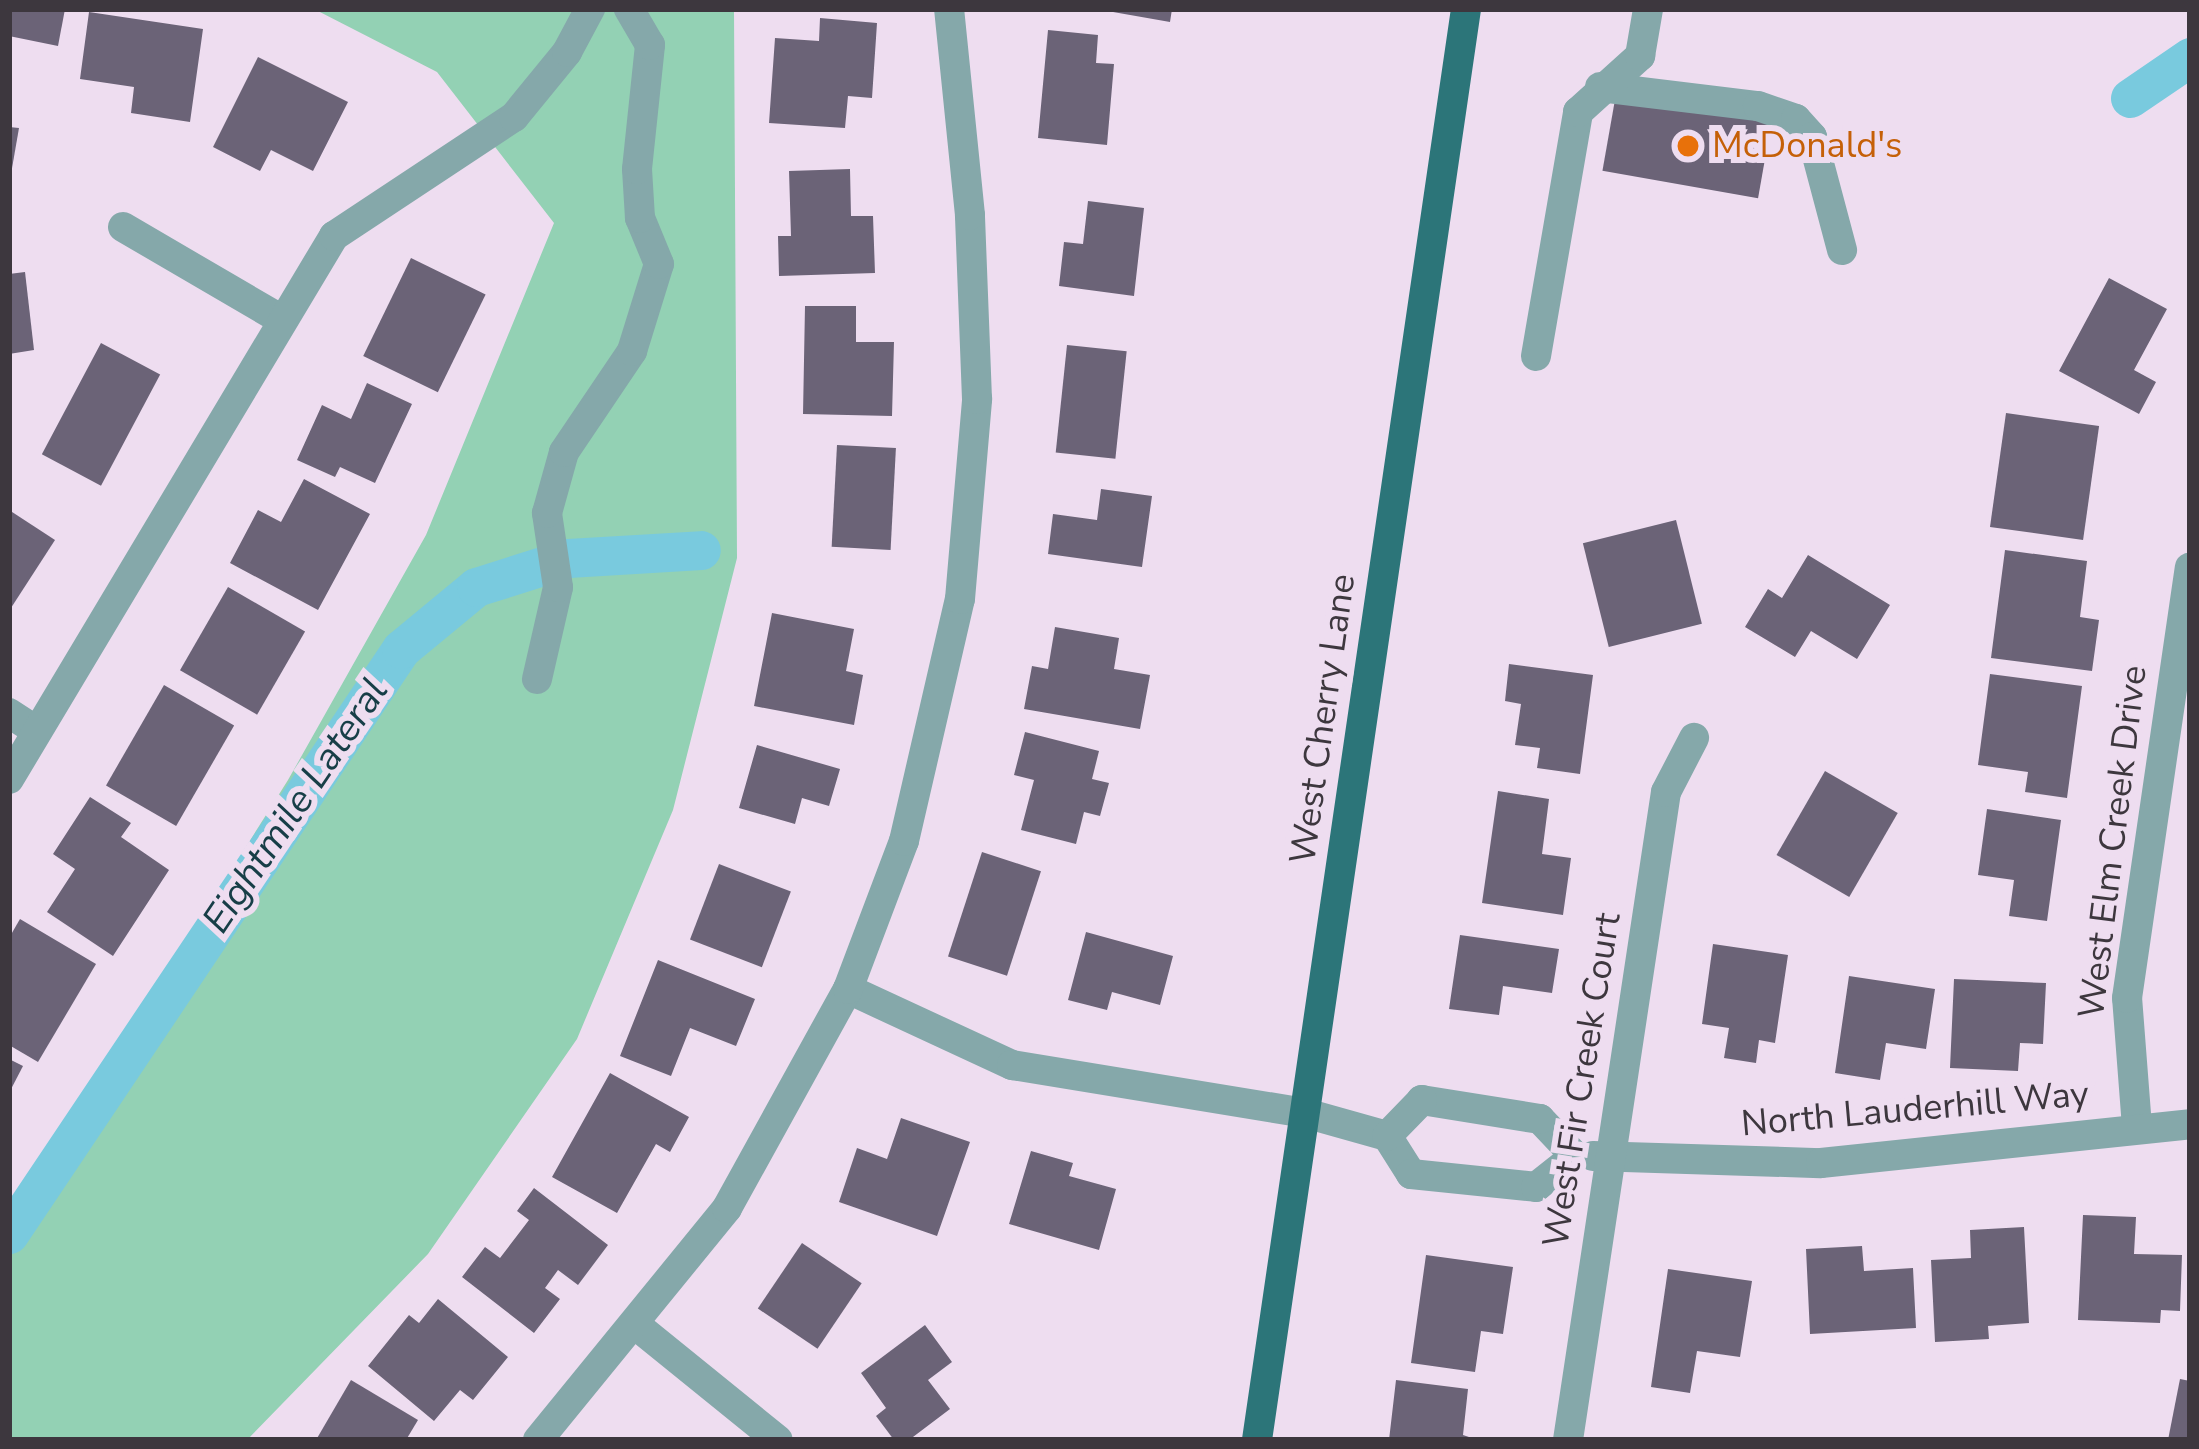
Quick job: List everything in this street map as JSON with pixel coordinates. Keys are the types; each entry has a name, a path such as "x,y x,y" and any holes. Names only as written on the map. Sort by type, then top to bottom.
{"main road":[{"name":"West Cherry Lane","path":"1257,1440 1466,9"}],"street":[{"path":"9,779 279,318 334,236 514,117 567,52 590,9"},
{"path":"537,679 558,587 547,541 565,452 632,351 659,264 640,218 637,169 650,44 629,9"},
{"path":"538,1440 637,1326 727,1208 848,989 904,841 960,599 977,399 970,215 949,9"},
{"path":"1536,356 1578,112 1600,87 1640,56 1648,9"},
{"path":"1600,87 1759,106 1796,118 1812,137 1842,250"},
{"path":"123,227 279,318"},
{"name":"West Elm Creek Drive","path":"2137,1127 2127,998 2190,568"},
{"path":"9,713 37,731"},
{"name":"West Fir Creek Court","path":"1568,1440 1666,792 1694,738"},
{"path":"848,989 1012,1065 1305,1113 1388,1136 1411,1174 1536,1187 1575,1156 1540,1118 1422,1100 1388,1136"},
{"name":"North Lauderhill Way","path":"1575,1156 1822,1163 2190,1124"},
{"path":"637,1326 778,1440"}],"green space":[{"path":"314,9 734,9 737,558 673,810 577,1039 428,1254 247,1440 9,1440 9,1204 83,1106 288,780 426,535 554,223 437,72"}],"building":[{"path":"9,9 65,9 58,46 9,36"},
{"path":"1096,9 1172,9 1170,22"},
{"path":"89,12 203,29 190,122 131,113 134,87 80,79"},
{"path":"820,18 877,23 872,98 848,96 845,128 769,123 775,38 819,41"},
{"path":"1048,30 1098,35 1096,63 1114,64 1107,145 1038,138"},
{"path":"258,57 348,102 313,171 271,150 260,171 213,147"},
{"name":"McDonald's","path":"1616,94 1772,121 1758,198 1602,171"},
{"path":"9,127 19,128 11,174 9,174"},
{"path":"850,169 851,216 873,216 875,273 779,276 778,236 791,236 789,171"},
{"path":"1088,201 1144,208 1134,296 1059,286 1064,242 1083,244"},
{"path":"411,258 486,294 438,392 363,356"},
{"path":"25,272 34,350 9,354 9,274"},
{"path":"2109,278 2167,309 2134,370 2156,382 2139,414 2059,371"},
{"path":"805,306 856,306 856,342 894,342 892,416 803,414"},
{"path":"101,343 160,374 101,486 42,454"},
{"path":"1067,345 1127,351 1115,459 1056,452"},
{"path":"367,383 412,404 375,483 340,467 335,477 297,460 322,405 351,419"},
{"path":"2006,413 2099,426 2083,540 1990,527"},
{"path":"837,445 896,448 891,550 832,547"},
{"path":"304,479 370,514 318,610 230,563 258,510 281,522"},
{"path":"1101,489 1152,496 1142,567 1048,554 1053,514 1097,520"},
{"path":"9,510 55,540 9,611"},
{"path":"1676,520 1702,624 1609,647 1583,543"},
{"path":"2005,550 2087,561 2080,617 2099,620 2092,671 1991,658"},
{"path":"1808,555 1890,605 1857,659 1811,631 1795,657 1745,627 1768,589 1782,598"},
{"path":"228,587 305,632 257,715 180,670"},
{"path":"772,613 854,629 846,671 863,675 854,725 754,706"},
{"path":"1055,627 1119,638 1114,669 1150,675 1140,729 1024,709 1032,666 1048,669"},
{"path":"1509,664 1593,675 1580,774 1537,768 1540,748 1515,745 1521,704 1505,701"},
{"path":"1990,674 2082,686 2067,798 2025,792 2028,772 1978,765"},
{"path":"164,685 234,726 176,826 106,785"},
{"path":"1025,732 1099,751 1092,779 1109,783 1100,816 1084,812 1076,844 1021,830 1034,780 1014,775"},
{"path":"757,745 840,769 829,806 802,798 795,824 739,808"},
{"path":"1825,771 1898,813 1849,897 1776,855"},
{"path":"1498,791 1549,799 1542,854 1571,858 1563,915 1482,903"},
{"path":"90,797 131,823 121,837 169,870 113,956 47,912 75,869 53,854"},
{"path":"1987,809 2061,820 2047,921 2009,916 2014,880 1978,875"},
{"path":"982,852 1041,871 1007,976 948,957"},
{"path":"719,864 791,892 762,967 690,940"},
{"path":"20,919 96,964 38,1062 9,1045 9,938"},
{"path":"1086,932 1173,956 1160,1005 1112,992 1107,1010 1068,1000"},
{"path":"1460,935 1559,949 1552,993 1503,986 1499,1015 1449,1009"},
{"path":"1713,944 1788,955 1775,1043 1759,1040 1756,1063 1724,1058 1729,1028 1702,1024"},
{"path":"658,960 755,999 736,1046 690,1028 671,1076 620,1056"},
{"path":"1849,976 1935,989 1926,1049 1886,1043 1880,1080 1835,1073"},
{"path":"1954,979 2046,983 2043,1044 2020,1043 2018,1071 1950,1068"},
{"path":"9,1059 23,1066 9,1093"},
{"path":"610,1073 689,1117 670,1152 656,1144 617,1213 552,1177"},
{"path":"901,1118 970,1142 937,1236 839,1202 857,1148 887,1159"},
{"path":"1031,1151 1073,1163 1069,1176 1116,1189 1099,1250 1009,1224"},
{"path":"534,1188 608,1245 578,1285 558,1270 545,1288 560,1299 534,1333 462,1277 485,1247 500,1258 529,1220 517,1211"},
{"path":"2083,1215 2136,1217 2134,1254 2182,1255 2180,1311 2161,1310 2160,1323 2078,1320"},
{"path":"2024,1227 2029,1323 1988,1326 1989,1339 1935,1342 1931,1260 1971,1258 1970,1230"},
{"path":"802,1243 862,1283 818,1349 758,1308"},
{"path":"1862,1246 1864,1271 1913,1268 1916,1328 1810,1334 1806,1249"},
{"path":"1426,1255 1513,1267 1503,1334 1481,1331 1475,1372 1411,1363"},
{"path":"1668,1269 1752,1281 1740,1357 1697,1351 1690,1393 1651,1387"},
{"path":"438,1299 508,1357 473,1400 460,1390 434,1421 368,1366 409,1315 419,1323"},
{"path":"925,1325 952,1362 928,1380 950,1409 909,1440 894,1440 876,1416 886,1408 861,1373"},
{"path":"2180,1379 2190,1381 2190,1440 2168,1440"},
{"path":"351,1380 418,1420 406,1440 316,1440"},
{"path":"1396,1380 1468,1389 1463,1435 1478,1440 1389,1440"}],"waterway":[{"name":"Eightmile Lateral","path":"2130,98 2190,57"},
{"name":"Eightmile Lateral","path":"9,1234 401,649 476,587 568,558 701,550"}],"place":[{"name":"McDonald's","path":"1688,146"}]}
